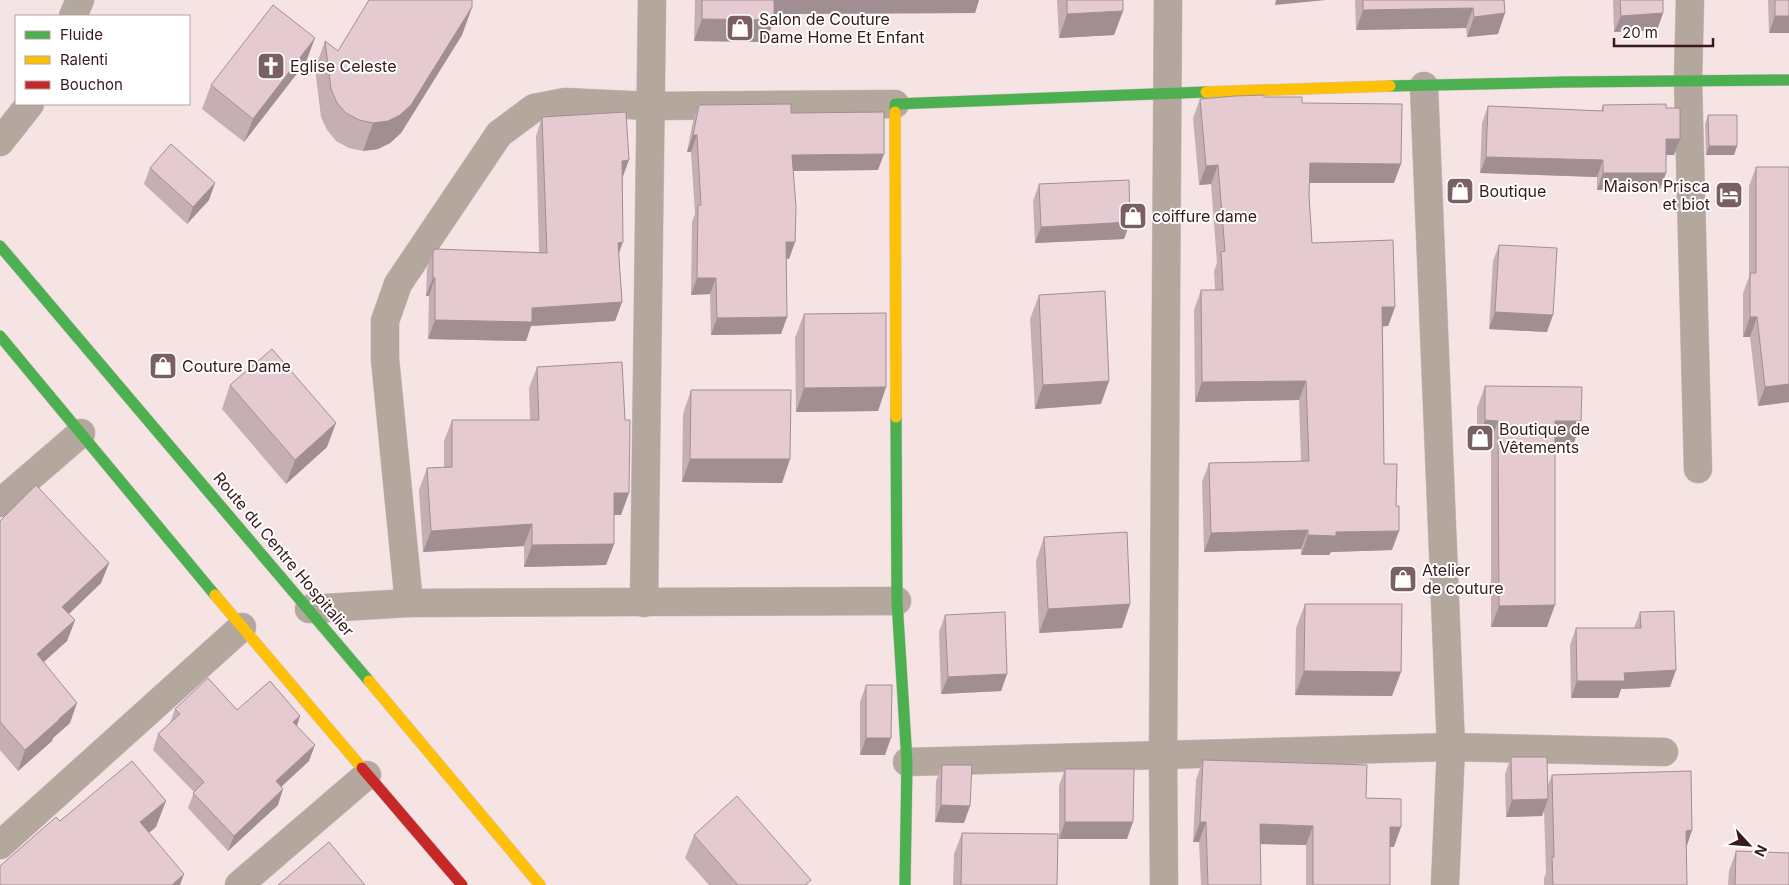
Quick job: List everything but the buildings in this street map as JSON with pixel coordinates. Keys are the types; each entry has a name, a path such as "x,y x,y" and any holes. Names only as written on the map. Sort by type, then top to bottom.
{"street":[{"path":"73,15 80,0"},
{"path":"644,603 652,0"},
{"path":"1164,885 1162,756 1168,0"},
{"path":"1690,0 1688,80 1698,469"},
{"path":"409,602 384,359 385,321 398,284 499,134 534,108 565,102 650,106 895,104 1168,93 1424,86 1688,80 1789,80"},
{"path":"1424,86 1451,747 1445,885"},
{"path":"895,104 897,601 907,762 905,885"},
{"path":"0,142 29,105"},
{"name":"Route du Centre Hospitalier","path":"0,246 309,608 540,885"},
{"path":"0,336 242,627 462,885"},
{"path":"0,502 81,433"},
{"path":"309,608 409,602 897,601"},
{"path":"0,845 242,627"},
{"path":"907,762 1451,747 1664,752"},
{"path":"239,885 367,775"}],"traffic: fast":[{"path":"1390,86 1789,80"},
{"path":"895,112 895,104 1206,92"},
{"path":"0,246 369,681"},
{"path":"0,336 215,595"},
{"path":"896,417 897,601 907,762 905,885"}],"traffic: slow":[{"path":"1206,92 1390,86"},
{"path":"895,112 896,417"},
{"path":"215,595 362,768"},
{"path":"369,681 540,885"}],"traffic: jam":[{"path":"362,768 462,885"}],"place":[{"name":"Salon de Couture Dame Home Et Enfant","path":"740,28"},
{"name":"Eglise Celeste","path":"271,66"},
{"name":"Boutique","path":"1460,191"},
{"name":"Maison Prisca et biot","path":"1729,195"},
{"name":"coiffure dame","path":"1133,216"},
{"name":"Couture Dame","path":"163,366"},
{"name":"Boutique de Vêtements","path":"1480,438"},
{"name":"Atelier de couture","path":"1403,579"}]}
